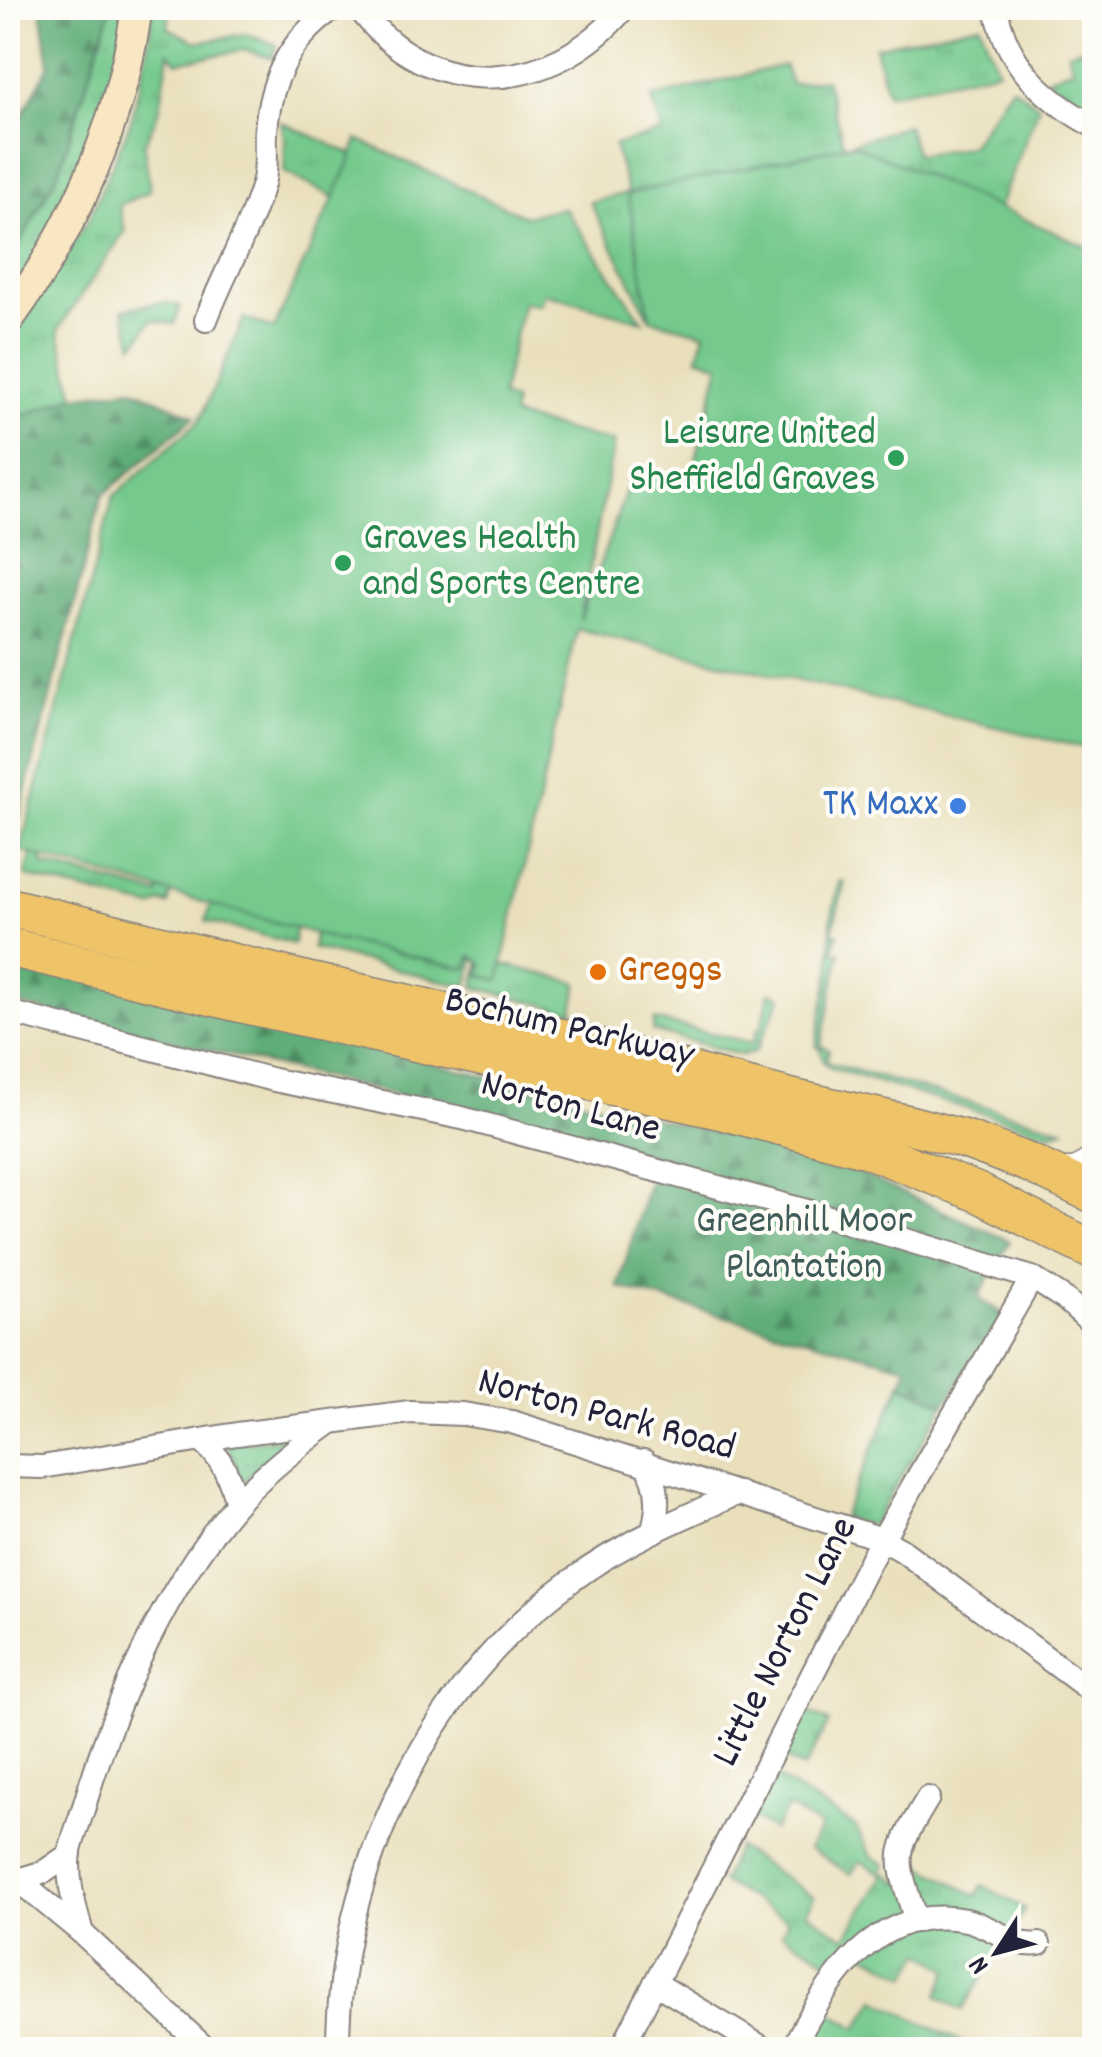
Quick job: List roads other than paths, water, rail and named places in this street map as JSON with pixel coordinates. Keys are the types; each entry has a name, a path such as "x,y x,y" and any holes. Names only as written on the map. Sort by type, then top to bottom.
{"highway":[{"name":"Bochum Parkway","path":"8,907 306,981 565,1039 776,1095 968,1140 1094,1194"},
{"name":"Bochum Parkway","path":"8,947 748,1117 868,1149 979,1193 1094,1250"}],"main road":[{"path":"8,320 58,244 87,186 114,116 137,8"}],"street":[{"path":"206,320 262,186 268,163 266,137 272,89 298,40 335,8"},
{"path":"359,8 382,36 404,54 452,74 482,77 526,71 573,53 600,34 624,8"},
{"path":"996,8 1000,33 1010,56 1049,96 1094,126"},
{"name":"Norton Lane","path":"8,1012 274,1080 462,1118 826,1216 1032,1278 1066,1299 1094,1324"},
{"path":"1054,1174 1074,1173 1094,1162"},
{"name":"Little Norton Lane","path":"621,2050 882,1539 1032,1278"},
{"name":"Norton Park Road","path":"8,1466 42,1467 200,1440 410,1412 464,1414 512,1422 882,1539 1094,1693"},
{"path":"82,1934 72,1896 70,1854 101,1749 152,1635 187,1570 238,1503 276,1465 332,1422"},
{"path":"200,1440 215,1452 226,1469 238,1503"},
{"path":"644,1462 653,1475 658,1495 652,1532"},
{"path":"338,2050 341,1995 355,1909 372,1852 399,1788 422,1748 494,1651 570,1581 652,1532 740,1493"},
{"path":"916,1921 899,1854 904,1837 928,1798"},
{"path":"13,1876 44,1872 70,1854"},
{"path":"13,1876 207,2050"},
{"path":"792,2050 841,1967 860,1948 886,1933 916,1921 964,1920 990,1927 1018,1943 1039,1944"},
{"path":"655,1983 766,2050"}],"place":[{"name":"Leisure United Sheffield Graves","path":"896,458"},
{"name":"Graves Health and Sports Centre","path":"343,563"},
{"name":"TK Maxx","path":"958,806"},
{"name":"Greggs","path":"598,972"}],"park label":[{"name":"Greenhill Moor Plantation","path":"804,1246"}]}
